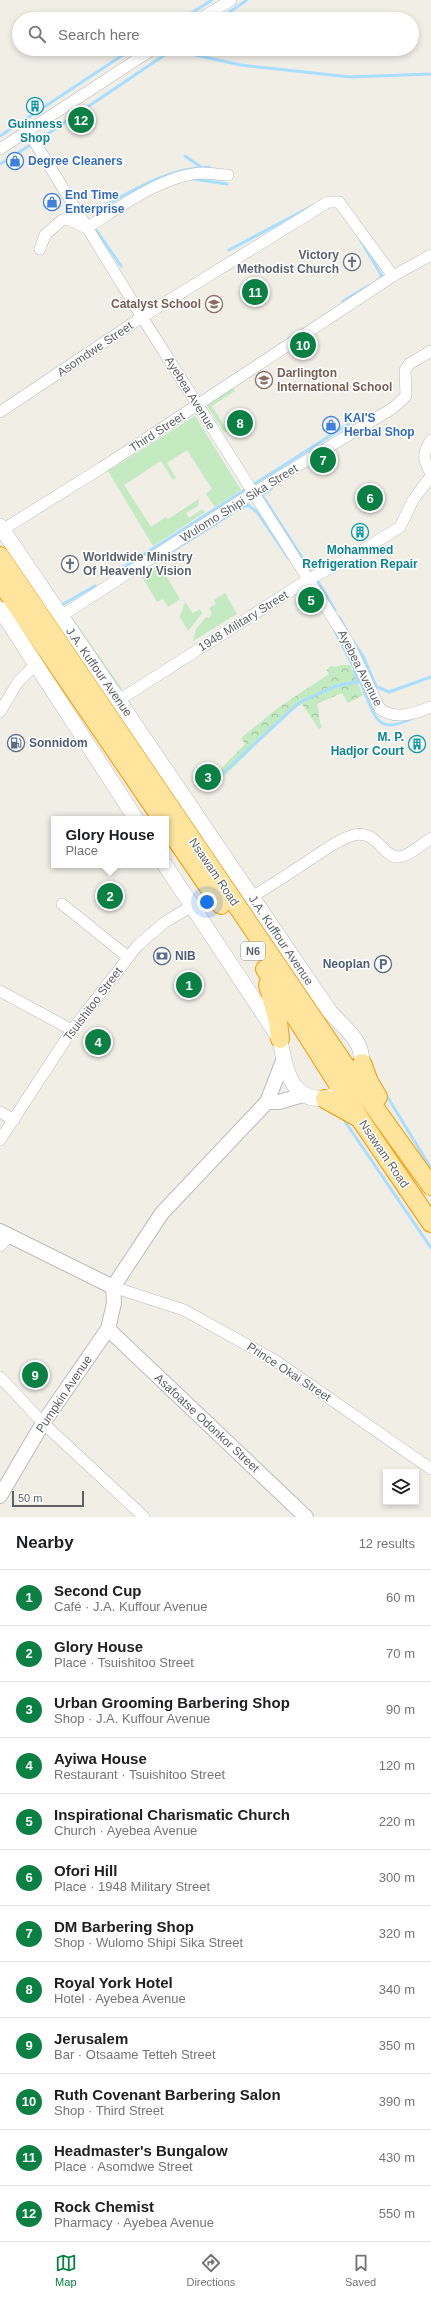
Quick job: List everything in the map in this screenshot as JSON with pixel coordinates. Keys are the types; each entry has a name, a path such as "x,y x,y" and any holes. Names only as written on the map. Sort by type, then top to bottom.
{"highway":[{"name":"Nsawam Road","path":"0,556 350,1088 360,1119 431,1223"},
{"path":"0,581 160,816"},
{"name":"Nsawam Road","path":"169,829 261,963 350,1088 414,1162 431,1186"},
{"path":"261,963 273,999 280,1039"},
{"path":"362,1063 373,1089 389,1112 414,1162"},
{"path":"325,1099 339,1105 360,1119"}],"main road":[{"name":"J.A. Kuffour Avenue","path":"1,528 330,1012 354,1036 359,1044 362,1063 361,1076 350,1088"},
{"path":"0,609 134,816"},
{"path":"167,868 280,1039 283,1060 290,1079 303,1095 325,1099 350,1088"}],"street":[{"path":"211,12 231,0"},
{"path":"0,149 142,56"},
{"name":"Ayebea Avenue","path":"28,132 86,228 348,642 375,701 388,715 415,714 431,706"},
{"path":"40,249 45,235 62,220 70,220 86,228 152,189 167,182 202,173 228,176"},
{"name":"Asomdwe Street","path":"0,412 142,317 328,202 339,202 393,276"},
{"name":"Third Street","path":"1,528 103,468 393,276 431,255"},
{"name":"Wulomo Shipi Sika Street","path":"61,616 253,494 393,408 406,396 405,370 409,364 431,351"},
{"name":"1948 Military Street","path":"118,700 309,579 350,558 400,527 413,500 431,475 424,460 423,454 431,440"},
{"path":"0,712 18,682 36,664"},
{"path":"252,897 332,845 352,835 362,834 372,837 392,856 398,857 404,856 431,838"},
{"path":"62,904 128,957"},
{"name":"Tsuishitoo Street","path":"0,1140 72,1030 128,957 138,945 165,922 192,906"},
{"path":"0,991 72,1030"},
{"path":"3,1238 113,1287 162,1212 267,1102 283,1060"},
{"path":"267,1102 279,1102 303,1095"},
{"path":"0,1112 14,1120"},
{"name":"Pumpkin Avenue","path":"0,1496 44,1422 108,1329 114,1303 113,1287"},
{"name":"Prince Okai Street","path":"113,1287 184,1310 271,1358 431,1469"},
{"name":"Asafoatse Odonkor Street","path":"108,1329 306,1517"},
{"path":"0,1377 44,1422 144,1517"}],"green space":[{"path":"232,387 235,391 212,406 228,432 224,432 207,406"},
{"path":"195,416 241,490 215,507 206,494 212,489 187,450 167,463 176,478 173,480 161,461 124,485 151,527 166,517 168,519 199,499 198,506 186,513 189,518 202,509 205,512 153,546 108,471"},
{"path":"159,564 180,599 168,607 163,599 157,602 141,575"},
{"path":"225,593 237,614 193,641 196,629 206,617 209,618 212,613 209,608 216,604 214,600"},
{"path":"185,602 193,613 200,609 202,613 188,631 180,617"},
{"path":"72,617 122,689 119,691 71,618"},
{"path":"341,665 350,665 363,695 348,703 342,693 317,704 322,727 319,729 302,704 293,709 220,780 217,773 245,744 241,738 279,707 329,674 327,670 330,666 336,667"}],"waterway":[{"path":"193,12 212,0"},
{"path":"229,12 247,0"},
{"path":"0,136 121,56"},
{"path":"37,141 163,56"},
{"path":"200,56 241,65 350,77 431,74"},
{"path":"0,164 32,144"},
{"path":"185,156 201,167"},
{"path":"106,205 143,185 168,175 195,168 209,167"},
{"path":"193,179 227,184"},
{"path":"229,250 314,205"},
{"path":"94,227 121,266"},
{"path":"361,241 382,276 378,280"},
{"path":"343,301 370,285"},
{"path":"113,574 350,423"},
{"path":"271,489 262,495 310,570"},
{"path":"237,510 248,505 257,512 289,559"},
{"path":"155,562 231,514"},
{"path":"317,580 335,610"},
{"path":"60,606 95,586"},
{"path":"339,617 347,631"},
{"path":"335,631 354,668 356,677 362,684 369,704 377,718 382,723 387,725 402,723 413,718"},
{"path":"353,641 363,656 376,686"},
{"path":"375,686 389,692 431,677"},
{"path":"196,785 218,781 221,775 300,702 336,686 361,681"},
{"path":"385,1093 431,1168"},
{"path":"344,1120 431,1248"}],"place":[{"name":"Guinness Shop","path":"35,106"},
{"name":"Rock Chemist","path":"81,120"},
{"name":"Degree Cleaners","path":"15,161"},
{"name":"End Time Enterprise","path":"52,202"},
{"name":"Victory Methodist Church","path":"352,262"},
{"name":"Headmaster's Bungalow","path":"255,292"},
{"name":"Catalyst School","path":"214,304"},
{"name":"Ruth Covenant Barbering Salon","path":"303,345"},
{"name":"Darlington International School","path":"264,380"},
{"name":"Royal York Hotel","path":"240,423"},
{"name":"KAI'S Herbal Shop","path":"331,425"},
{"name":"DM Barbering Shop","path":"323,460"},
{"name":"Ofori Hill","path":"370,498"},
{"name":"Mohammed Refrigeration Repair","path":"360,532"},
{"name":"Worldwide Ministry Of Heavenly Vision","path":"70,564"},
{"name":"Inspirational Charismatic Church","path":"311,600"},
{"name":"Sonnidom","path":"16,743"},
{"name":"M. P. Hadjor Court","path":"417,744"},
{"name":"Urban Grooming Barbering Shop","path":"208,777"},
{"name":"Glory House","path":"110,896"},
{"name":"NIB","path":"162,956"},
{"name":"Neoplan","path":"383,964"},
{"name":"Second Cup","path":"189,985"},
{"name":"Ayiwa House","path":"98,1042"},
{"name":"Jerusalem","path":"35,1375"}]}
